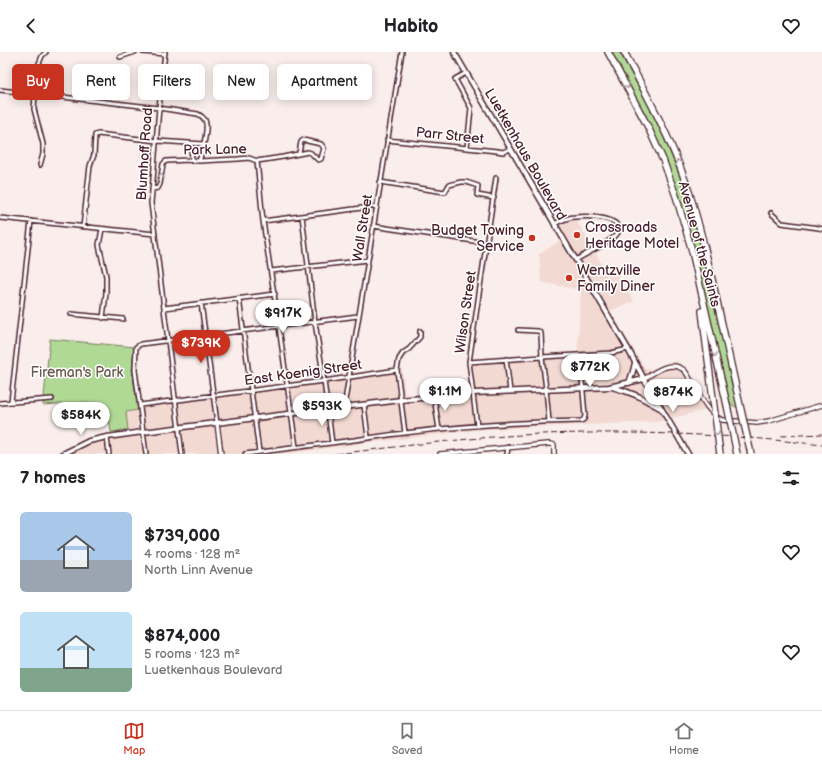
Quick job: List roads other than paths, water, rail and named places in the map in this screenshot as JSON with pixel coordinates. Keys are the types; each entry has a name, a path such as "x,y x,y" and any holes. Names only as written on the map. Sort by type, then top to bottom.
{"highway":[{"name":"Avenue of the Saints","path":"608,52 639,108 663,160 682,214 737,454"},
{"name":"Avenue of the Saints","path":"624,52 649,97 666,132 690,196 703,239 751,454"},
{"path":"697,275 720,454"}],"main road":[{"name":"Luetkenhaus Boulevard","path":"454,52 688,454"},
{"path":"629,383 635,363"},
{"path":"63,454 89,441 143,432 401,400 473,393 609,387 644,378"},
{"path":"609,387 638,396 660,408"}],"street":[{"path":"39,64 42,56 46,52"},
{"path":"120,57 134,52"},
{"path":"143,52 165,53"},
{"name":"Wall Street","path":"344,407 402,52"},
{"name":"Blumhoff Road","path":"164,64 165,53"},
{"path":"466,73 455,79 471,108 467,148"},
{"path":"0,90 12,91"},
{"path":"64,97 198,114 202,116 206,123 204,144 199,161"},
{"path":"35,100 34,109 43,154 40,164"},
{"name":"Blumhoff Road","path":"160,100 151,203 182,454"},
{"path":"83,227 90,166 94,155 96,136 98,134 157,141 204,144"},
{"name":"Park Lane","path":"152,189 158,188 163,164 166,161 199,161 238,158 249,158 257,161 283,157 299,154 308,152 320,160 324,148 321,144 303,140 300,142 299,154"},
{"name":"Parr Street","path":"387,140 503,152 510,149"},
{"path":"191,143 192,160"},
{"path":"257,161 296,447"},
{"name":"Wilson Street","path":"477,426 469,362 496,178"},
{"path":"380,182 445,192 450,185 466,182 478,186 477,196 494,198"},
{"path":"264,221 377,206"},
{"path":"771,213 782,223 822,229"},
{"path":"302,216 332,443"},
{"path":"554,224 573,217 595,217 613,220 618,226 619,230 612,239 576,260"},
{"path":"0,218 155,234"},
{"path":"11,402 31,221"},
{"path":"373,226 486,244"},
{"path":"102,229 99,245 106,276 106,293 103,318"},
{"path":"271,271 368,260"},
{"path":"164,308 275,294"},
{"path":"239,298 259,452"},
{"path":"201,303 221,454"},
{"path":"71,314 123,320"},
{"path":"146,454 135,370 136,347 140,344 358,316"},
{"path":"518,330 538,331 541,333 549,422"},
{"path":"404,433 397,370 399,359 403,353 420,337 420,331"},
{"path":"469,362 542,356 611,353 628,349"},
{"path":"245,454 439,429 581,421 585,416 580,355"},
{"path":"506,359 510,391"},
{"path":"644,378 667,366 678,366 685,371 711,412 717,418 722,420 756,423 769,421 822,405"},
{"name":"East Koenig Street","path":"140,405 397,370"},
{"path":"434,397 439,429"},
{"path":"0,403 52,399"},
{"path":"364,405 368,437"},
{"path":"107,438 109,454"},
{"path":"440,454 551,444 554,445 554,454"},
{"path":"507,454 508,447"}],"railway":[{"path":"336,454 489,437 576,433 682,434 752,438 822,445"},
{"path":"781,436 822,434"}],"place":[{"name":"Crossroads Heritage Motel","path":"577,235"},
{"name":"Budget Towing Service","path":"532,238"},
{"name":"Wentzville Family Diner","path":"569,278"}],"park label":[{"name":"Fireman's Park","path":"77,372"}]}
